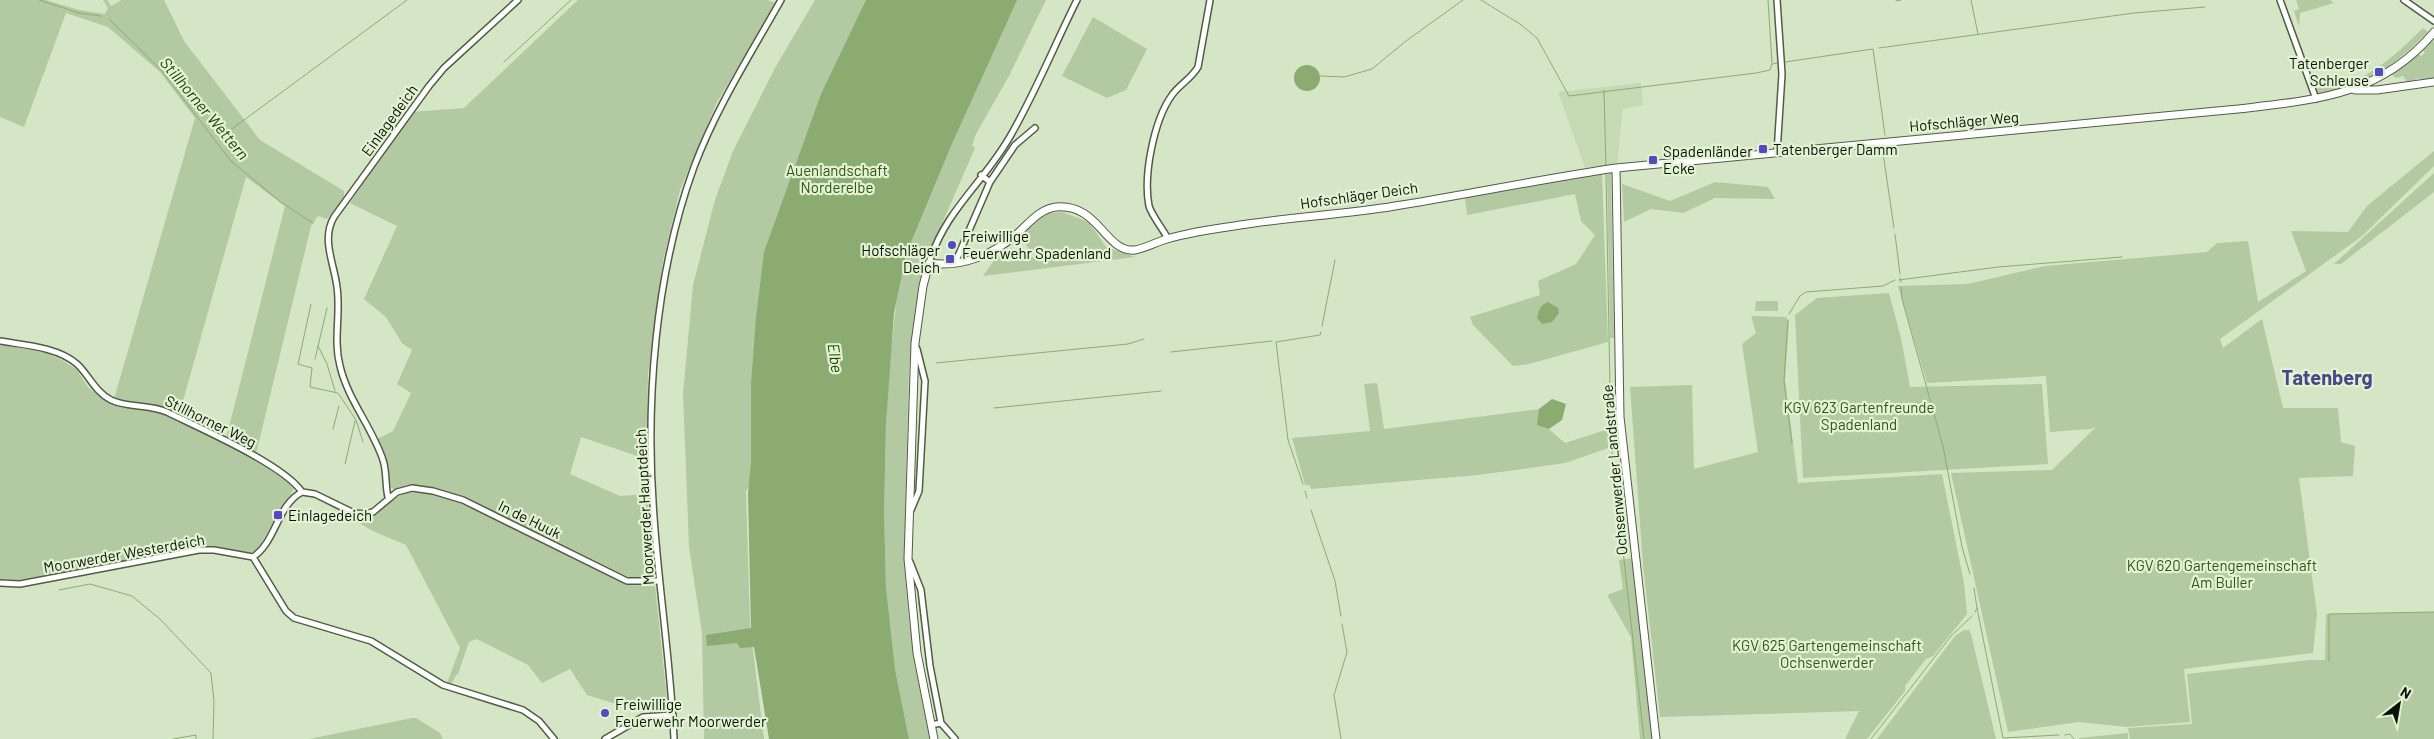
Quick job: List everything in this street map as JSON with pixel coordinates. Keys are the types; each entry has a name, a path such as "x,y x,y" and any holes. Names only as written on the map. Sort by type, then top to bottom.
{"street":[{"name":"Einlagedeich","path":"388,497 383,460 348,390 340,366 336,338 338,297 328,245 329,229 334,217 429,86 444,68 518,0"},
{"name":"Moorwerder Hauptdeich","path":"674,739 659,581 652,474 653,374 665,281 673,240 686,192 713,122 748,55 781,0"},
{"path":"934,739 917,653 908,560 915,343 923,286 929,263 941,232 981,175 996,159 1012,133 1076,0"},
{"path":"1168,239 1149,207 1151,151 1156,127 1164,107 1173,93 1190,79 1198,67 1210,0"},
{"path":"1777,0 1782,74 1777,152"},
{"path":"2280,0 2316,99"},
{"path":"2404,0 2434,20"},
{"path":"2353,90 2369,83 2400,64 2434,32"},
{"path":"2353,90 2377,90 2434,82"},
{"name":"Hofschläger Weg","path":"1609,169 2238,109 2316,99 2353,90"},
{"path":"955,263 990,182 1015,145 1035,128"},
{"name":"Hofschläger Deich","path":"929,263 955,263 975,259 996,250 1036,215 1054,207 1080,211 1092,218 1112,241 1124,249 1133,250 1168,239 1249,223 1396,206 1609,169"},
{"name":"Ochsenwerder Landstraße","path":"1609,169 1620,417 1656,739"},
{"path":"981,175 990,182"},
{"name":"Stillhorner Weg","path":"0,341 39,348 65,357 78,365 105,397 117,403 149,406 167,412 264,461 297,485 302,492 314,494 354,513 372,512 388,497"},
{"path":"909,515 919,492 925,381 915,343"},
{"name":"In de Huuk","path":"388,497 397,492 412,488 448,495 628,580 659,581"},
{"path":"302,492 292,499 264,548 252,557 286,611 294,618 371,641 443,685 523,710 539,721 554,739"},
{"name":"Moorwerder Westerdeich","path":"0,583 20,584 199,550 214,550 252,557"},
{"path":"908,560 921,590 930,666 941,723 955,739"},
{"path":"605,739 643,716 673,715"},
{"path":"931,725 941,723"}],"shaded area":[{"path":"1641,83 1643,105 1623,109 1617,163 1586,170 1558,92"}],"green space":[{"path":"0,0 46,0 79,10 105,14 108,8 103,0 107,0 111,6 122,0 164,0 184,41 260,140 344,191 344,198 327,219 318,216 311,226 256,454 226,439 285,206 246,177 179,415 152,404 114,399 195,118 160,72 108,27 66,13 24,127 0,117"},
{"path":"578,0 767,0 776,3 717,102 680,190 663,261 648,374 646,459 581,437 570,474 620,496 647,494 655,577 629,577 464,497 433,487 407,485 394,489 390,487 388,467 377,439 393,431 411,393 397,384 412,350 402,343 386,317 364,299 397,226 350,203 411,112 464,108"},
{"name":"Auenlandschaft Norderelbe","path":"815,0 1046,0 1009,76 976,134 972,145 975,148 924,265 916,307 909,367 904,563 909,622 930,739 909,739 895,669 886,587 884,512 886,424 889,370 898,286 746,491 750,626 764,739 704,739 702,633 689,547 683,394 693,285 715,200 733,151 775,68"},
{"path":"2296,0 2330,0 2334,3 2300,13 2299,27 2294,11 2299,9"},
{"path":"1093,17 1147,49 1126,90 1107,98 1062,76"},
{"path":"2423,28 2428,32 2416,44 2394,63 2371,77 2328,93 2320,94 2314,88 2345,84 2360,78 2387,61"},
{"path":"2432,40 2434,42 2434,78 2421,81 2420,78 2407,82 2403,76 2396,78 2392,75 2418,54 2421,56 2425,53 2423,50"},
{"name":"KGV 620 Gartengemeinschaft Am Buller","path":"2434,151 2434,166 2362,236 2220,339 2223,348 2262,319 2283,408 2338,408 2341,442 2355,446 2353,476 2299,478 2317,614 2313,653 2184,669 2190,722 2127,727 2079,722 2008,732 1951,473 2052,470 2097,426 2091,429 2050,432 2046,376 1927,383 1898,286 1968,284 2045,266 2207,252 2217,243 2248,241 2258,302 2306,271 2291,231 2348,232 2367,206"},
{"path":"1611,172 1614,338 1610,338 1607,175"},
{"path":"1602,173 1608,342 1529,364 1513,366 1473,325 1470,317 1540,295 1538,281 1576,264 1595,235 1581,221 1575,194 1467,215 1465,197 1523,185"},
{"path":"2434,173 2434,192 2341,264 2334,264"},
{"path":"1715,182 1768,187 1775,199 1715,198 1683,213 1651,209 1624,222 1622,184 1670,201"},
{"path":"1062,212 1089,222 1106,247 1135,257 983,276 1000,252 1008,262 1034,257 1020,235 1043,214"},
{"name":"KGV 623 Gartenfreunde Spadenland","path":"1889,293 1901,338 1910,387 2042,384 2048,464 1803,478 1795,315 1817,298"},
{"path":"1756,301 1778,301 1778,311 1755,311"},
{"name":"KGV 625 Gartengemeinschaft Ochsenwerder","path":"1751,316 1786,317 1789,323 1785,379 1798,483 1942,474 1964,583 1967,614 1933,656 1926,659 1905,686 1905,691 1867,739 1845,739 1859,711 1660,717 1643,564 1630,387 1692,385 1694,469 1758,452 1742,344 1756,333"},
{"path":"0,344 46,353 62,360 76,369 88,387 104,400 118,407 154,410 171,417 255,459 295,487 257,550 247,554 214,546 199,547 18,580 0,579"},
{"path":"1377,383 1384,429 1539,409 1538,425 1549,429 1565,443 1618,426 1620,444 1565,463 1478,475 1311,489 1309,485 1305,485 1292,438 1370,431 1364,384"},
{"path":"407,492 432,494 461,503 627,585 655,586 668,709 642,712 587,695 570,669 542,683 528,665 477,639 469,642 458,674 451,685 447,683 460,648 406,545 375,532 317,499 345,513 368,516"},
{"path":"1634,558 1653,739 1640,739 1631,637 1607,595 1623,589 1619,560"},
{"path":"2434,612 2434,739 2130,739 2128,728 2192,724 2187,674 2310,660 2325,660 2326,614"},
{"path":"1964,630 1969,630 1971,634 1996,739 1877,739 1955,636"},
{"path":"416,718 440,733 443,739 309,739"},
{"path":"2128,733 2128,739 2079,739 2079,738"}],"water":[{"name":"Elbe","path":"866,0 1017,0 951,146 906,254 894,313 886,424 884,512 886,587 895,669 909,739 769,739 754,647 740,648 737,643 707,646 706,635 751,628 748,493 751,463 751,384 764,252 821,94"},
{"path":"1307,65 1317,68 1320,78 1317,88 1307,91 1297,88 1294,78 1297,68"},
{"path":"1548,302 1558,308 1559,313 1552,322 1542,324 1537,318 1539,310"},
{"path":"1552,399 1566,404 1562,420 1549,429 1537,425 1539,409"}],"waterway":[{"name":"Stillhorner Wettern","path":"39,0 79,13 101,16"},
{"path":"225,134 407,0"},
{"path":"504,62 571,0"},
{"path":"1320,76 1344,77 1372,69 1406,41 1463,0"},
{"path":"1481,0 1520,24 1537,38 1569,96 1756,73 1770,70 1772,64 1778,63"},
{"path":"1768,0 1772,63"},
{"path":"1896,1 1901,0"},
{"path":"1971,0 1978,34"},
{"path":"1879,48 2134,13 2205,7"},
{"name":"Stillhorner Wettern","path":"109,19 161,70 231,161 282,203 313,223"},
{"path":"1785,62 1873,49 1885,135"},
{"path":"1604,90 1606,168"},
{"path":"1883,153 1894,228"},
{"path":"1606,172 1611,443 1644,739"},
{"path":"1895,234 1900,274"},
{"path":"1899,280 1998,267 2122,257"},
{"path":"1322,326 1335,260"},
{"path":"1900,278 1901,282"},
{"path":"1789,314 1800,296 1806,292 1883,286 1895,280"},
{"path":"1901,287 1902,299 1943,446 1962,547 1970,574"},
{"path":"311,304 298,364 312,368 310,387 338,393 356,420 363,442"},
{"path":"315,359 327,308"},
{"path":"1788,320 1784,381 1792,443"},
{"path":"1303,484 1288,440 1276,342 1320,335 1321,332"},
{"path":"936,363 1128,344 1144,339"},
{"path":"1171,352 1272,341"},
{"path":"318,346 327,364 335,391"},
{"path":"994,408 1161,391"},
{"path":"333,429 339,406"},
{"path":"345,464 355,421"},
{"path":"1305,491 1307,498"},
{"path":"1311,510 1335,581 1341,616"},
{"path":"59,590 90,584 132,596 161,620 211,673 214,701 213,739"},
{"path":"1974,588 1977,608 1975,612"},
{"path":"1977,608 2003,738 2059,735"},
{"path":"2329,661 2329,614 2434,612"},
{"path":"1871,739 1951,636 1972,616"},
{"path":"1341,739 1334,695 1347,652 1342,624"},
{"path":"2065,735 2070,734 2074,739"},
{"path":"173,739 196,735 196,739"}],"place":[{"name":"Tatenberger Schleuse","path":"2379,72"},
{"name":"Tatenberger Damm","path":"1763,149"},
{"name":"Spadenländer Ecke","path":"1653,160"},
{"name":"Freiwillige Feuerwehr Spadenland","path":"952,245"},
{"name":"Hofschläger Deich","path":"950,259"},
{"name":"Einlagedeich","path":"278,515"},
{"name":"Freiwillige Feuerwehr Moorwerder","path":"605,713"}],"district":[{"name":"Tatenberg","path":"2327,377"}]}
